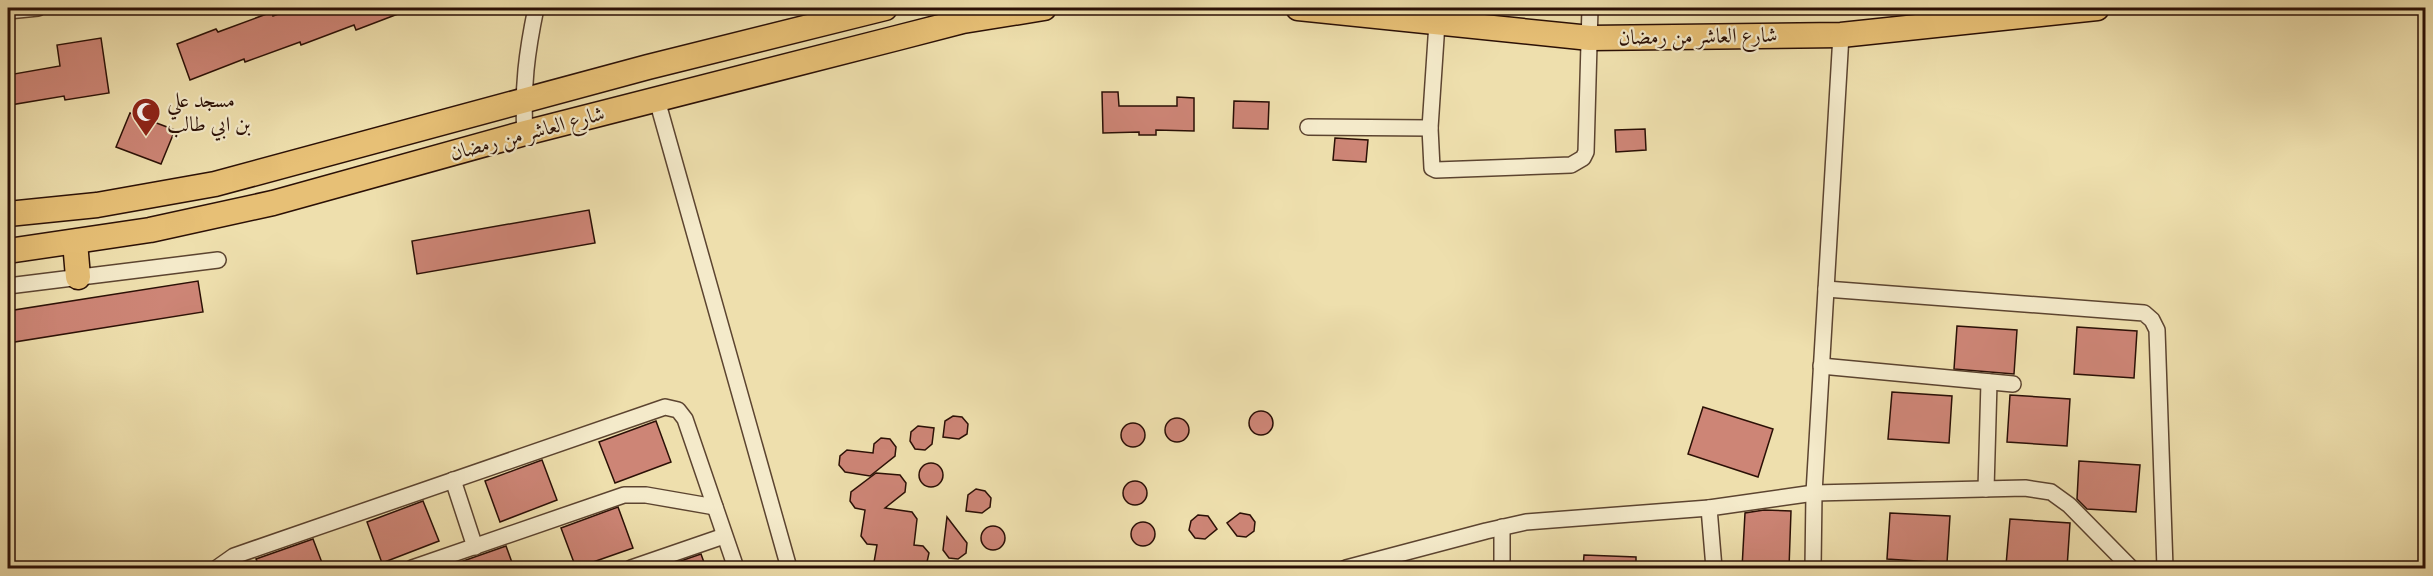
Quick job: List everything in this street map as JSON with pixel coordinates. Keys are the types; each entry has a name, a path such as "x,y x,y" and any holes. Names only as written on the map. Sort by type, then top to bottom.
{"main road":[{"name":"شارع العاشر من رمضان","path":"8,214 97,205 215,184 523,101 885,8"},
{"name":"شارع العاشر من رمضان","path":"8,251 150,230 273,203 525,133 963,21 1044,8"},
{"name":"شارع العاشر من رمضان","path":"1298,8 1590,38 1841,35 2097,8"},
{"path":"97,205 104,238"},
{"path":"75,242 78,277"}],"street":[{"path":"8,11 38,8"},
{"path":"525,133 523,101 526,51 536,8"},
{"path":"1437,23 1430,128 1431,164 1436,170 1577,163 1586,152 1590,8"},
{"path":"1813,568 1814,493 1841,35"},
{"path":"657,100 789,568"},
{"path":"1308,127 1430,128"},
{"path":"8,286 218,260"},
{"path":"1826,289 2149,315 2157,330 2165,568"},
{"path":"1821,366 2013,384"},
{"path":"1986,489 1989,382"},
{"path":"217,568 234,556 665,407 678,410 685,419 736,568"},
{"path":"453,480 475,547"},
{"path":"1346,568 1398,562 1502,527 1526,522 1709,508 1814,493 2025,488 2051,492 2069,505 2131,568"},
{"path":"418,568 624,495 646,495 715,507"},
{"path":"1709,508 1714,568"},
{"path":"1502,527 1502,568"},
{"path":"631,568 724,536"}],"building":[{"path":"295,8 411,9 356,30 354,25 301,45 300,42 245,62 244,59 190,80 177,44 216,29 218,32 272,12 273,16"},
{"path":"101,38 109,93 65,100 64,96 10,105 8,75 60,66 57,45"},
{"path":"1102,92 1118,92 1119,106 1177,106 1177,97 1194,98 1194,131 1156,130 1156,135 1139,135 1139,132 1103,133"},
{"path":"1234,101 1269,102 1268,129 1233,128"},
{"name":"مسجد علي بن ابي طالب","path":"130,113 175,130 161,164 116,147"},
{"path":"1645,129 1646,150 1616,152 1615,130"},
{"path":"1335,138 1368,140 1366,162 1333,160"},
{"path":"589,210 595,243 417,274 412,241"},
{"path":"198,281 203,312 8,343 8,311"},
{"path":"1957,326 2017,330 2014,374 1954,369"},
{"path":"2077,327 2137,331 2134,378 2074,374"},
{"path":"1892,392 1952,396 1949,443 1888,439"},
{"path":"2010,395 2070,399 2067,446 2007,442"},
{"path":"1703,407 1773,429 1758,477 1688,454"},
{"path":"1261,411 1269,415 1273,423 1269,431 1261,435 1253,431 1249,423 1253,415"},
{"path":"953,416 962,417 968,424 967,434 959,439 943,437 945,421"},
{"path":"1177,418 1185,422 1189,430 1185,438 1177,442 1169,438 1165,430 1169,422"},
{"path":"656,421 671,462 615,483 599,442"},
{"path":"1133,423 1141,427 1145,435 1141,443 1133,447 1125,443 1121,435 1125,427"},
{"path":"918,426 934,428 932,444 925,450 915,449 910,441 911,432"},
{"path":"881,438 890,439 896,447 895,456 870,476 845,472 839,465 840,456 847,450 873,453 874,444"},
{"path":"542,460 557,500 500,522 485,481"},
{"path":"2079,461 2140,465 2136,512 2087,509 2077,499"},
{"path":"931,463 939,467 943,475 939,483 931,487 923,483 919,475 923,467"},
{"path":"876,473 900,475 906,483 905,492 885,508 912,512 917,519 914,545 923,546 929,553 927,562 920,568 897,565 896,568 873,568 877,545 867,544 861,536 865,510 855,508 850,501 851,492"},
{"path":"1135,481 1143,485 1147,493 1143,501 1135,505 1127,501 1123,493 1127,485"},
{"path":"976,489 985,491 991,498 990,507 982,513 966,511 968,495"},
{"path":"423,501 439,541 382,563 367,522"},
{"path":"618,507 633,548 576,568 561,528"},
{"path":"1764,510 1791,511 1789,568 1742,568 1745,513"},
{"path":"1240,513 1250,515 1255,522 1254,531 1246,537 1237,536 1227,523"},
{"path":"1890,513 1950,516 1947,563 1887,559"},
{"path":"1198,515 1208,516 1217,529 1205,539 1195,538 1189,530 1191,521"},
{"path":"947,517 967,543 966,553 958,559 949,558 943,550"},
{"path":"2010,519 2070,523 2067,568 2006,565"},
{"path":"1143,522 1151,526 1155,534 1151,542 1143,546 1135,542 1131,534 1135,526"},
{"path":"993,526 1001,530 1005,538 1001,546 993,550 985,546 981,538 985,530"},
{"path":"313,539 324,568 260,568 256,559"},
{"path":"506,546 514,568 446,568 446,567"},
{"path":"701,554 706,568 663,568 663,567"},
{"path":"1584,555 1636,557 1636,568 1583,568"}],"place":[{"name":"مسجد علي بن ابي طالب","path":"146,138"}]}
